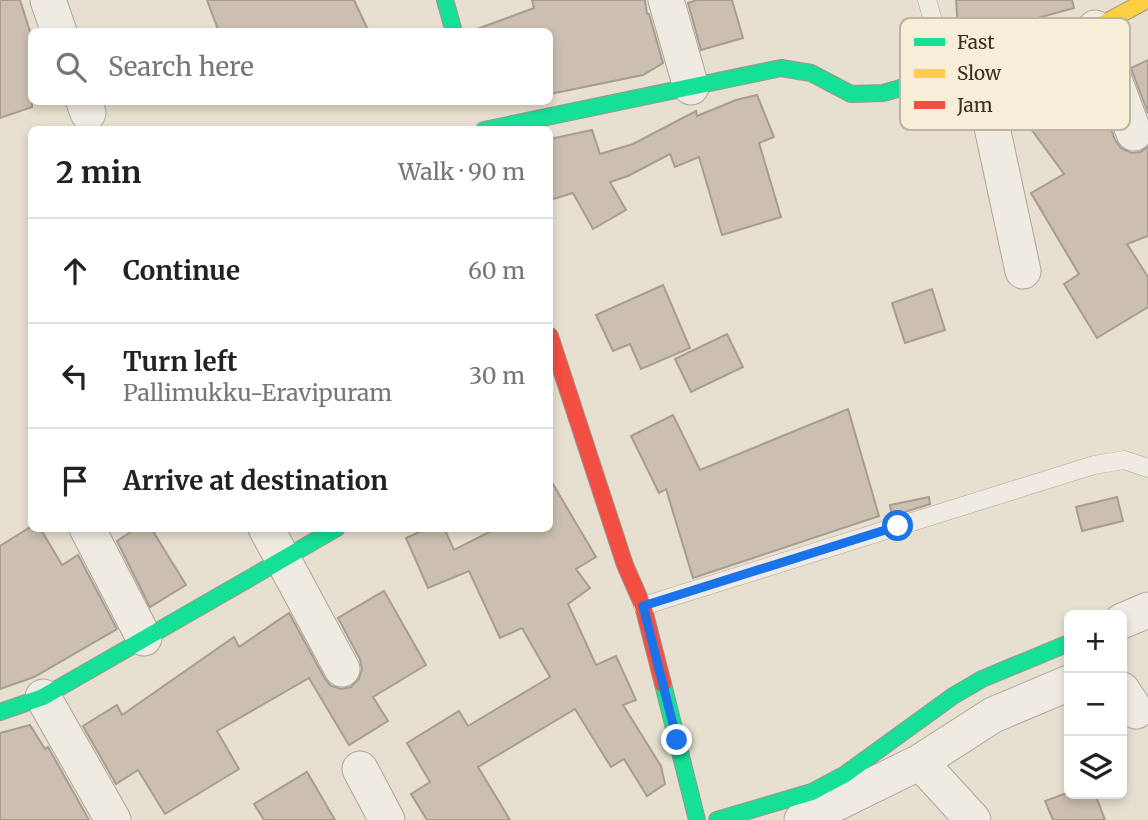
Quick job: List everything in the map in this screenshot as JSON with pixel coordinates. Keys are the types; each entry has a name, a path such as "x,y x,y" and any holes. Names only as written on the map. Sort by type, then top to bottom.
{"street":[{"path":"48,0 58,28"},
{"path":"445,0 453,28"},
{"path":"666,0 691,87"},
{"path":"1114,18 1147,0"},
{"path":"503,126 781,68 811,73 851,94 883,93 900,89"},
{"path":"478,111 483,126"},
{"path":"1130,122 1134,133"},
{"path":"981,130 1023,271"},
{"path":"553,357 560,404 643,606 697,820"},
{"path":"89,532 144,639"},
{"path":"267,532 342,669"},
{"path":"0,712 43,697 330,532"},
{"path":"1127,619 1148,610"},
{"path":"717,820 812,792 844,775 953,696 982,679 1064,645"},
{"path":"802,820 920,762 993,715 1064,685"},
{"path":"43,697 113,820"},
{"path":"920,762 973,820"},
{"path":"360,769 387,820"}],"lane":[{"path":"927,0 936,18"},
{"path":"643,606 1094,465 1124,460 1148,468"}],"building":[{"path":"0,0 20,0 29,28 28,105 32,107 0,118"},
{"path":"207,0 354,0 367,28 218,28"},
{"path":"532,0 645,0 663,63 643,75 553,93 553,28 480,28 534,8"},
{"path":"697,0 732,0 743,38 701,50 688,3"},
{"path":"956,0 1072,0 1074,8 1038,18 957,18"},
{"path":"1148,60 1148,113 1131,68"},
{"path":"757,95 774,137 759,143 781,217 722,235 699,157 675,167 670,154 628,176 610,182 626,210 593,229 573,193 553,199 553,138 592,130 600,154 633,144 696,111 697,116 736,100"},
{"path":"1032,130 1111,130 1121,148 1131,153 1148,147 1148,236 1127,244 1148,277 1148,307 1097,338 1064,284 1079,274 1031,193 1064,174"},
{"path":"663,285 690,348 641,369 630,344 613,351 596,315"},
{"path":"932,289 945,330 905,343 892,303"},
{"path":"727,334 743,367 691,392 675,359"},
{"path":"848,409 879,516 693,578 666,489 659,493 631,436 673,415 700,470"},
{"path":"553,484 596,557 576,569 590,588 568,604 596,665 616,656 636,700 623,705 661,766 665,784 647,796 624,759 611,767 575,709 478,767 510,820 427,820 411,794 430,782 407,743 459,711 468,726 550,677 522,628 500,638 469,571 428,588 406,538 419,532 446,532 454,550 489,532 553,532"},
{"path":"929,497 930,504 892,516 890,505"},
{"path":"1117,497 1123,521 1082,531 1076,507"},
{"path":"28,528 28,532 42,532 62,565 78,555 117,629 34,677 0,689 0,546"},
{"path":"131,532 153,532 186,585 150,607 117,541"},
{"path":"384,591 426,665 373,697 388,721 349,745 309,678 217,731 239,769 165,814 138,770 116,784 83,726 117,705 122,715 234,637 239,647 289,613 325,679 331,686 341,689 351,687 359,679 362,669 360,659 338,618"},
{"path":"30,725 45,749 48,747 89,820 0,820 0,733"},
{"path":"307,772 335,820 264,820 254,804"},
{"path":"1064,794 1064,799 1097,799 1105,820 1053,820 1045,801"}],"traffic: fast":[{"path":"445,0 453,28"},
{"path":"503,126 781,68 811,73 851,94 883,93 900,88"},
{"path":"0,712 43,697 330,532"},
{"path":"717,820 812,792 844,775 953,696 982,679 1064,645"},
{"path":"663,684 697,820"}],"traffic: slow":[{"path":"1114,18 1147,0"}],"traffic: jam":[{"path":"553,345 625,565 643,606 663,684"}],"route":[{"path":"677,740 643,606 898,526"}]}
